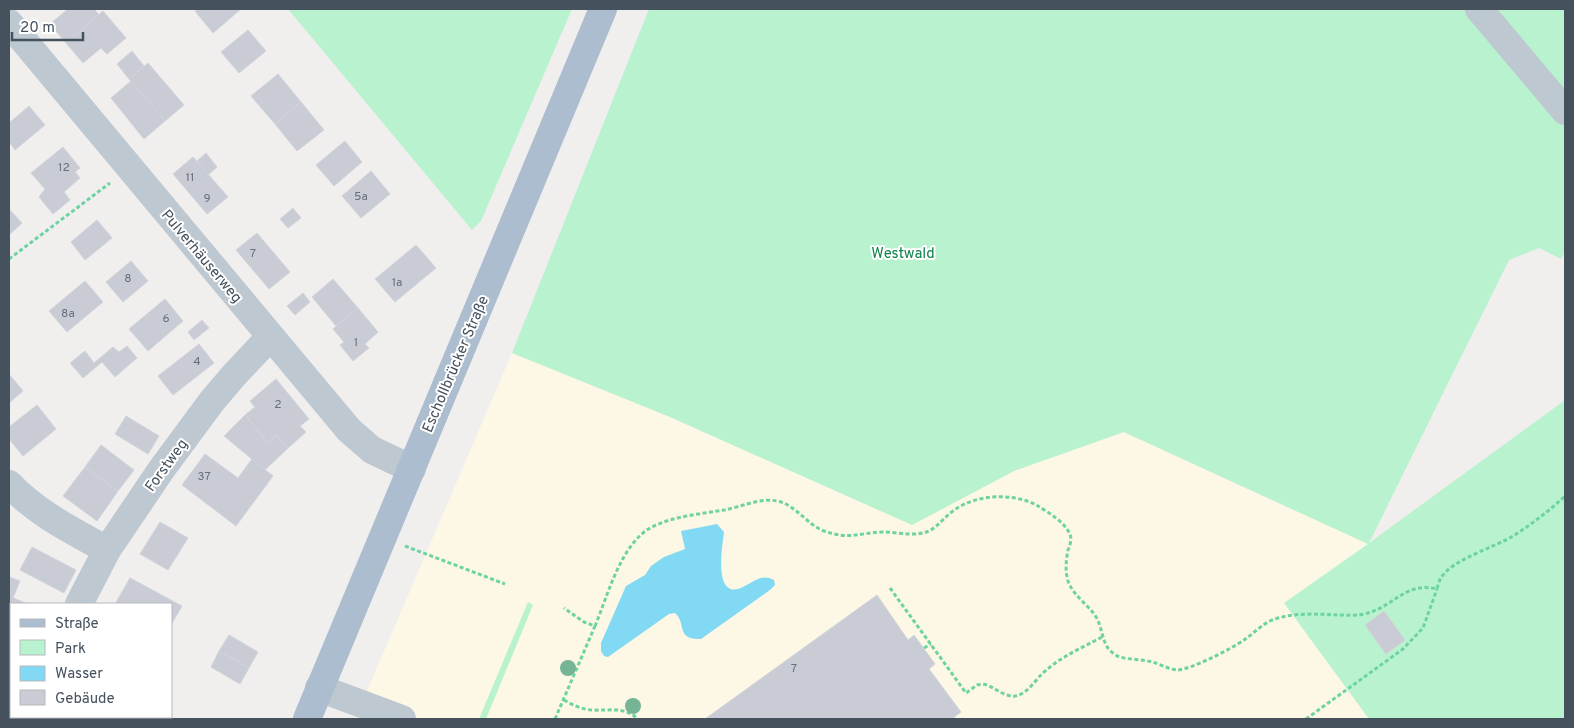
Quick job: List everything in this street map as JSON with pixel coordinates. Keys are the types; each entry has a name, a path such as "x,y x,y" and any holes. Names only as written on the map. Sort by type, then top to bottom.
{"main road":[{"name":"Eschollbrücker Straße","path":"306,719 603,9"}],"street":[{"path":"1479,9 1565,111"},
{"name":"Pulverhäuserweg","path":"9,24 349,430 360,441 377,453 412,469"},
{"name":"Forstweg","path":"80,603 107,550 160,470 235,374 270,337"},
{"path":"9,484 39,512 107,550"},
{"path":"319,688 402,719"}],"path":[{"path":"9,259 130,169"},
{"path":"1306,719 1409,643 1423,628 1436,589 1446,571 1461,561 1514,535 1534,522 1565,496"},
{"path":"555,719 623,558 629,547 638,537 650,528 664,522 694,514 726,510 768,500 781,502 792,508 823,531 843,536 861,536 878,532 926,533 937,528 952,511 977,500 1001,497 1020,498 1038,506 1063,524 1068,532 1071,540 1066,567 1068,582 1076,595 1089,607 1097,618 1110,651 1119,657 1152,662 1177,670 1188,669 1233,648 1271,621 1288,616 1317,614 1361,615 1374,612 1407,591 1418,587 1426,586 1436,589"},
{"path":"382,537 505,584"},
{"path":"890,588 966,693 977,685 983,684 1011,696 1018,695 1064,657 1104,636"},
{"path":"564,608 584,622 595,626"},
{"path":"924,648 931,644"},
{"path":"564,699 573,705 585,709 620,710 630,713 638,719"}],"shaded area":[{"path":"512,353 670,417 912,525 1014,471 1123,432 1368,544 1565,400 1565,719 355,719"}],"green space":[{"path":"288,9 572,9 481,221 472,230"},
{"name":"Westwald","path":"649,9 1565,9 1565,252 1561,259 1539,248 1509,260 1369,543 1565,400 1565,719 1369,719 1284,603 1368,544 1124,432 1014,471 912,525 670,417 512,353"},
{"path":"528,602 533,605 486,719 479,719"}],"water":[{"path":"717,524 724,532 721,567 725,584 730,589 738,589 764,577 774,580 775,585 701,639 688,637 675,613 669,614 608,657 604,656 601,651 601,643 626,586 645,575 651,566 664,557 685,549 681,531"}],"building":[{"path":"68,9 94,9 99,15 66,43 50,24"},
{"path":"198,9 241,9 213,33 195,11"},
{"path":"103,11 126,38 107,54 101,48 83,63 66,43"},
{"path":"248,30 266,51 239,73 221,52"},
{"path":"132,51 144,66 129,79 117,64"},
{"path":"148,63 184,105 165,121 129,79"},
{"path":"278,74 301,102 275,124 251,96"},
{"path":"131,81 165,121 144,139 111,98"},
{"path":"301,102 324,130 297,151 275,124"},
{"path":"29,106 45,125 15,150 9,142 9,123"},
{"path":"345,141 362,162 334,186 316,165"},
{"path":"63,147 80,168 75,172 80,178 64,192 70,200 53,214 39,197 45,189 31,173"},
{"path":"206,153 217,167 208,175 197,161"},
{"path":"193,157 228,197 207,214 173,174"},
{"path":"371,171 390,194 361,218 342,196"},
{"path":"293,208 301,218 288,228 280,219"},
{"path":"9,209 22,223 9,235"},
{"path":"97,220 112,238 85,260 71,242"},
{"path":"257,233 290,272 269,289 236,250"},
{"path":"416,245 436,268 395,302 375,279"},
{"path":"131,261 148,281 123,302 106,282"},
{"path":"333,279 358,308 336,326 312,297"},
{"path":"85,281 103,302 67,332 49,311"},
{"path":"303,293 310,302 295,315 287,306"},
{"path":"165,299 183,321 148,351 129,329"},
{"path":"358,308 378,332 365,344 369,348 353,361 340,345 344,342 333,329"},
{"path":"202,320 209,328 194,340 188,332"},
{"path":"199,344 214,363 173,395 158,376"},
{"path":"127,346 137,358 115,377 102,362 83,378 70,363 85,351 94,363 113,347 119,352"},
{"path":"9,374 23,391 9,403"},
{"path":"276,379 309,419 300,426 306,432 288,448 277,435 268,443 245,415 255,407 250,401"},
{"path":"37,405 56,429 23,456 9,439 9,427"},
{"path":"245,415 268,443 277,435 288,448 265,470 224,436"},
{"path":"126,416 159,436 148,454 115,434"},
{"path":"101,445 134,470 118,491 85,467"},
{"path":"205,454 238,478 252,459 273,476 236,526 182,485"},
{"path":"85,467 118,491 97,521 63,496"},
{"path":"160,522 188,538 168,570 140,554"},
{"path":"32,547 76,570 64,593 20,570"},
{"path":"9,577 20,581 13,598 26,603 10,603 9,626"},
{"path":"130,578 182,606 172,623 172,603 116,603"},
{"path":"877,595 908,640 914,635 935,664 929,669 961,712 952,719 705,719"},
{"path":"1384,611 1405,640 1386,654 1365,625"},
{"path":"9,626 10,656 9,655"},
{"path":"229,635 258,652 249,668 219,651"},
{"path":"219,651 249,668 240,684 211,667"},
{"path":"79,718 82,719 60,719"}]}
